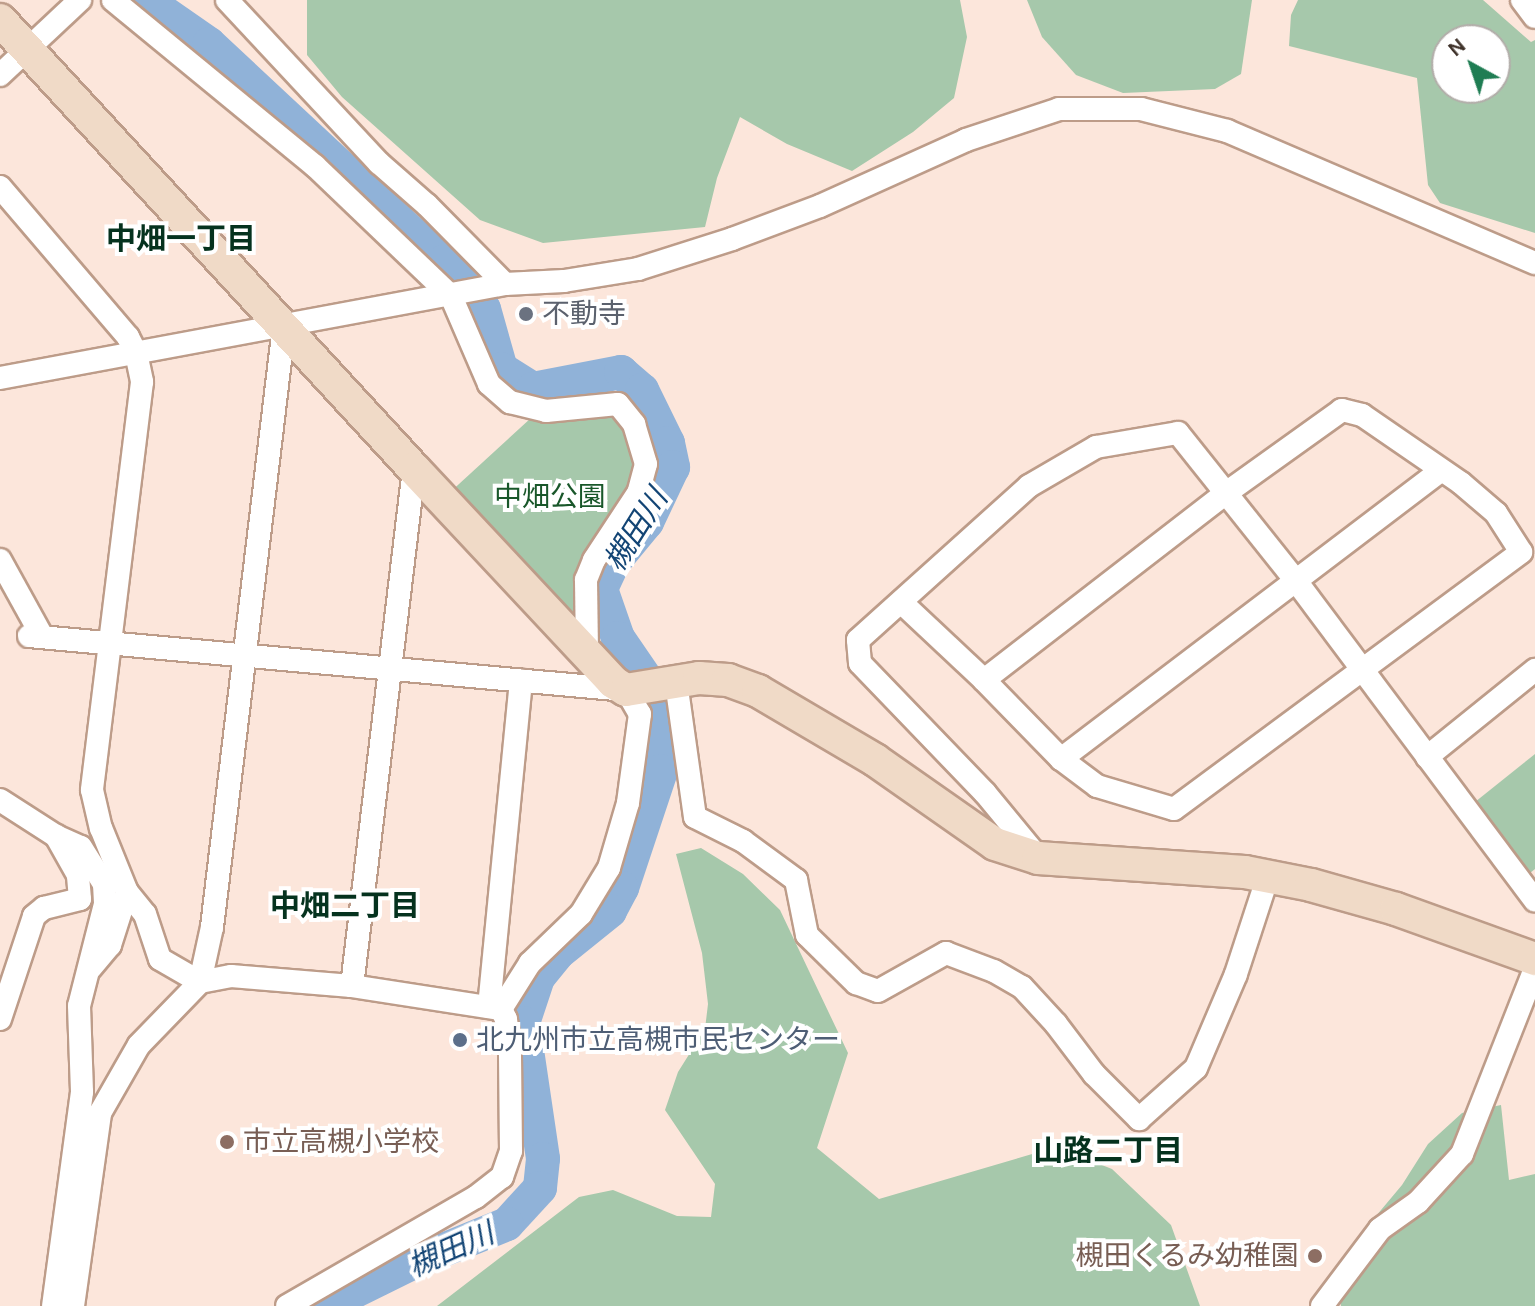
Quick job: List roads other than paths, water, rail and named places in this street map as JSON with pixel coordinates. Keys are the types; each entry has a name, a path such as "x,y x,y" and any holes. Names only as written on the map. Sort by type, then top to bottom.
{"street":[{"path":"0,75 80,0"},
{"path":"113,0 315,166 451,296 489,384 510,402 546,411 618,404 634,424 646,464 638,493 609,543 594,560 586,580 587,653"},
{"path":"227,0 379,163 427,205 496,286"},
{"path":"1522,0 1535,17"},
{"path":"0,20 613,682 652,686"},
{"path":"0,378 496,286 564,281 638,269 820,206 966,140 1059,109 1141,109 1227,131 1535,263"},
{"path":"0,187 128,337 136,353 142,382 92,790 101,828 127,892 145,914 160,959 200,982 231,976 352,986 495,1008 506,1019 510,1048 511,1151 502,1177 476,1197 287,1306"},
{"path":"73,1306 100,1113 139,1045 200,982 212,927 284,327"},
{"path":"901,602 984,680 1061,759 1097,786 1174,809 1362,671 1528,560 1496,513 1362,415 1342,410 1226,493 984,680"},
{"path":"1038,858 985,793 860,663 858,640 1029,486 1096,447 1178,433 1296,581 1535,900"},
{"path":"352,986 414,469"},
{"path":"1061,759 1441,471"},
{"path":"0,560 35,636 521,681 652,686 699,678 728,680 758,691 875,760 995,844 1038,858 1268,876 1396,909 1535,959"},
{"path":"1427,757 1535,670"},
{"path":"495,1008 521,681"},
{"path":"652,686 695,817 743,841 796,880 807,935 856,983 878,991 946,953 994,971 1022,987 1056,1024 1094,1074 1139,1119 1196,1068 1236,974 1268,876"},
{"path":"495,1008 530,963 581,914 609,868 628,803 640,714 652,686"},
{"path":"0,800 56,836 81,847 104,884 105,904 79,1006 82,1092 53,1306"},
{"path":"0,1019 34,916 44,908 80,899 78,875 56,836"},
{"path":"91,968 110,945 127,892"},
{"path":"1322,1306 1380,1229 1418,1202 1462,1154 1535,969"}],"waterway":[{"name":"槻田川","path":"146,0 209,44 443,262 484,309 501,369 533,389 621,372 642,390 668,443 673,467 647,522 613,563 601,589 618,638 664,705 661,771 622,888 610,911 558,953 538,978 523,1023 543,1159 540,1188 507,1224 414,1262 325,1306"}],"place":[{"name":"不動寺","path":"526,314"},
{"name":"北九州市立高槻市民センター","path":"460,1040"},
{"name":"市立高槻小学校","path":"227,1142"},
{"name":"槻田くるみ幼稚園","path":"1315,1256"}],"district":[{"name":"中畑一丁目","path":"181,239"},
{"name":"中畑二丁目","path":"345,906"},
{"name":"山路二丁目","path":"1108,1151"}],"park label":[{"name":"中畑公園","path":"550,497"}]}
